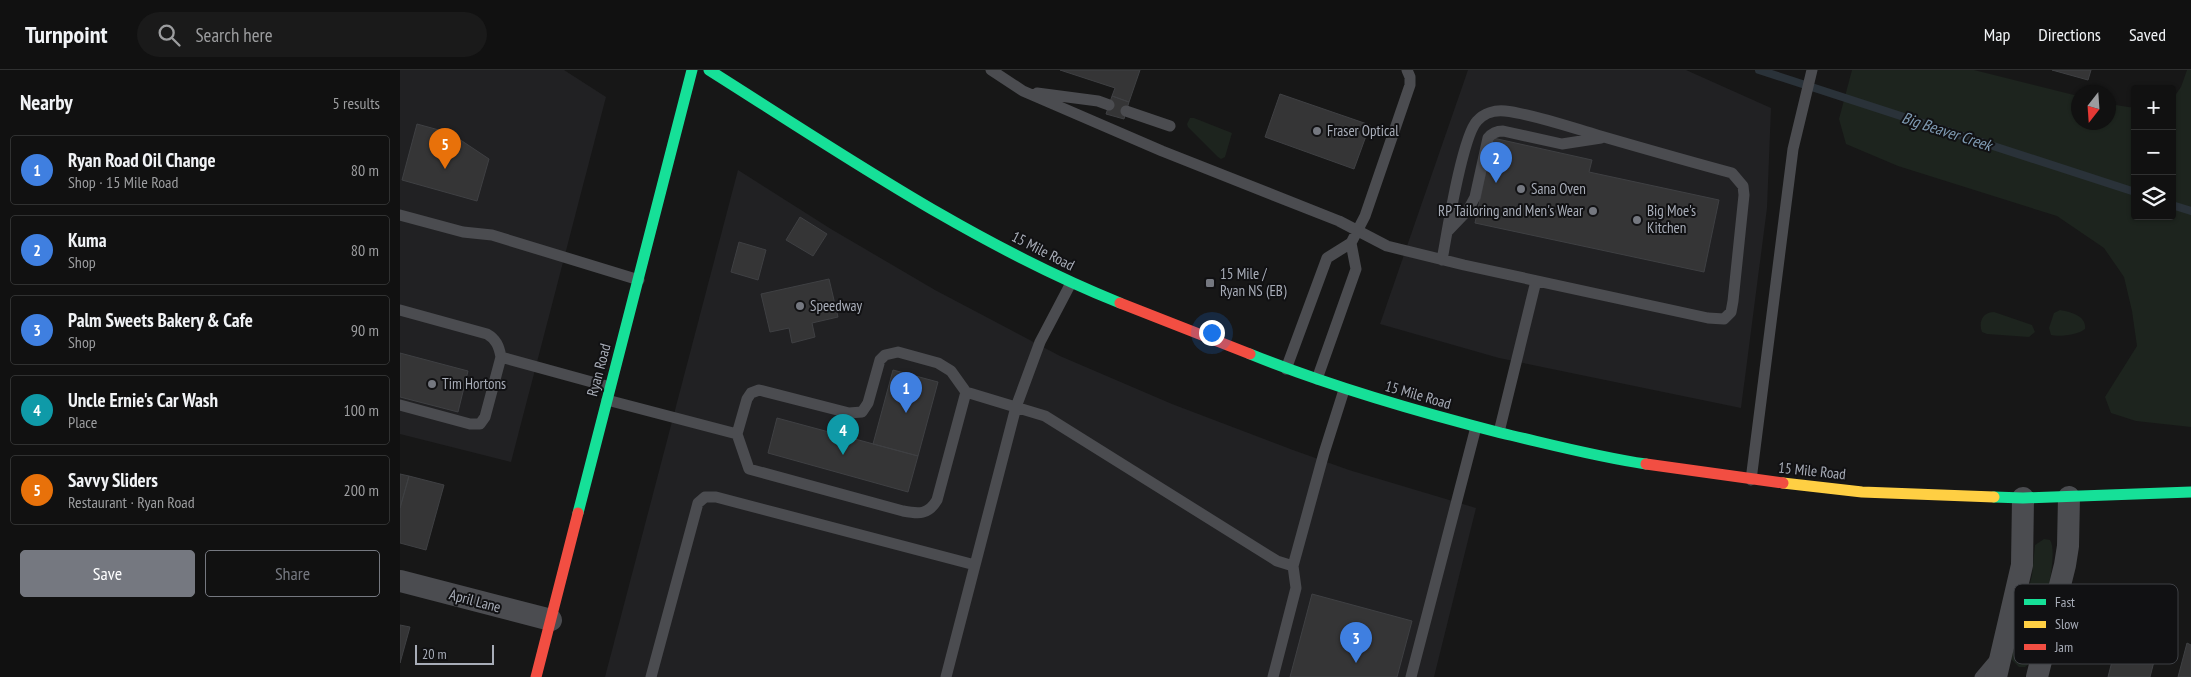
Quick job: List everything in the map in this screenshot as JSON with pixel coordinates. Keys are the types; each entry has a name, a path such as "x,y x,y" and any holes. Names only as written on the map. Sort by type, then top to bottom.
{"main road":[{"name":"Ryan Road","path":"536,677 692,70"},
{"name":"15 Mile Road","path":"709,70 881,179 964,228 1071,283 1286,370 1410,410 1476,427 1643,464 1750,480 1862,492 2023,498 2069,498 2191,492"}],"street":[{"path":"2018,584 2022,565 2023,498"},
{"path":"2060,584 2068,546 2069,498"},
{"name":"April Lane","path":"400,581 551,620"},
{"path":"1996,676 2014,599"},
{"path":"2038,677 2041,664"}],"lane":[{"path":"991,70 1023,92 1162,151 1340,222 1387,246 1442,260 1708,318 1724,319 1729,316 1734,301 1744,204 1743,186 1732,174 1565,125 1504,111 1483,116 1476,122 1470,133 1442,260"},
{"path":"1286,370 1327,258 1352,243 1365,216 1410,85 1410,77 1407,70"},
{"path":"1750,480 1792,149 1812,70"},
{"path":"1023,92 1098,101 1109,105"},
{"path":"1126,111 1170,126"},
{"path":"1447,232 1468,210 1475,197 1490,134 1503,131 1562,144 1605,137"},
{"path":"400,215 463,232 492,235 639,280"},
{"path":"1317,380 1356,269 1352,243"},
{"path":"1499,432 1536,281"},
{"path":"946,677 1016,407 1040,342 1071,283"},
{"path":"400,310 493,337 501,357 485,417 480,424 470,424 400,405"},
{"path":"966,392 937,500 932,508 924,513 903,511 749,469 736,434 747,399 751,393 760,390 849,412 862,412 868,403 880,360 891,352 898,352 938,364 951,372 966,392 1045,416 1277,561 1293,566"},
{"path":"501,357 610,388"},
{"path":"1273,677 1296,588 1293,566 1344,390"},
{"path":"607,400 736,434"},
{"path":"1411,677 1476,427"},
{"path":"651,677 698,503 705,497 716,497 975,565"}],"shaded area":[{"path":"400,70 564,70 606,97 511,462 400,434"},
{"path":"1468,70 1686,70 1771,108 1767,208 1741,408 1499,358 1380,324"},
{"path":"1852,70 1974,70 2071,94 2071,130 2116,130 2116,105 2131,107 2131,220 2176,220 2176,94 2181,87 2187,70 2191,70 2191,427 2136,421 2111,413 2105,397 2137,346 2132,311 2124,277 2104,248 2057,216 1898,166 1846,144 1839,119"},
{"path":"1190,118 1232,133 1225,157 1221,159 1218,157 1188,127 1187,124"},
{"path":"738,170 831,229 935,290 1060,356 1172,404 1293,450 1349,470 1476,508 1434,677 605,677"},
{"path":"2060,310 2073,313 2081,318 2085,329 2069,335 2051,335 2049,328 2054,313"},
{"path":"1990,312 2032,325 2035,332 2029,337 1982,332 1982,318"},
{"path":"2044,539 2050,540 2053,549 2049,584 2030,584 2035,545"},
{"path":"2014,647 2014,662 2011,659"},
{"path":"2016,664 2029,664 2025,667 2019,667"}],"building":[{"path":"1060,70 1140,70 1129,102 1112,96 1115,88"},
{"path":"2052,70 2091,70 2088,80"},
{"name":"Fraser Optical","path":"1280,94 1370,125 1354,169 1265,137"},
{"path":"1112,96 1129,102 1124,119 1106,114"},
{"path":"417,124 450,133 489,159 477,201 402,180"},
{"path":"1493,138 1592,160 1589,172 1719,200 1704,272 1475,223"},
{"path":"800,217 827,234 813,256 786,240"},
{"path":"739,242 766,250 758,280 731,272"},
{"name":"Speedway","path":"829,279 838,317 812,323 815,337 792,343 789,328 770,332 761,294"},
{"name":"Tim Hortons","path":"400,353 468,371 458,412 400,397"},
{"path":"893,370 938,382 918,456 873,444"},
{"path":"777,418 918,456 908,492 768,453"},
{"path":"400,474 409,476 400,508"},
{"path":"409,476 444,485 426,550 400,543 400,508"},
{"path":"1312,594 1412,621 1397,677 1290,677"},
{"path":"400,625 410,627 400,663"},
{"path":"2187,643 2191,645 2191,677 2178,677"},
{"path":"2111,664 2153,664 2150,677 2108,677"}],"waterway":[{"name":"Big Beaver Creek","path":"1759,70 2131,191"},
{"name":"Big Beaver Creek","path":"2176,206 2191,211"}],"traffic: fast":[{"path":"578,513 692,70"},
{"path":"709,70 909,196 960,225 1012,254 1120,303"},
{"path":"1250,354 1342,388 1437,416 1573,450 1646,464"},
{"path":"1994,497 2023,498 2191,492"}],"traffic: slow":[{"path":"1783,483 1862,492 1994,497"}],"traffic: jam":[{"path":"1120,303 1250,354"},
{"path":"1646,464 1783,483"},
{"path":"536,677 578,513"}],"place":[{"name":"Fraser Optical","path":"1317,131"},
{"name":"Savvy Sliders","path":"445,169"},
{"name":"Kuma","path":"1496,183"},
{"name":"Sana Oven","path":"1521,189"},
{"name":"RP Tailoring and Men's Wear","path":"1593,211"},
{"name":"Big Moe's Kitchen","path":"1637,220"},
{"name":"15 Mile / Ryan NS (EB)","path":"1210,283"},
{"name":"Speedway","path":"800,306"},
{"name":"Tim Hortons","path":"432,384"},
{"name":"Ryan Road Oil Change","path":"906,413"},
{"name":"Uncle Ernie's Car Wash","path":"843,455"},
{"name":"Palm Sweets Bakery & Cafe","path":"1356,663"}]}
